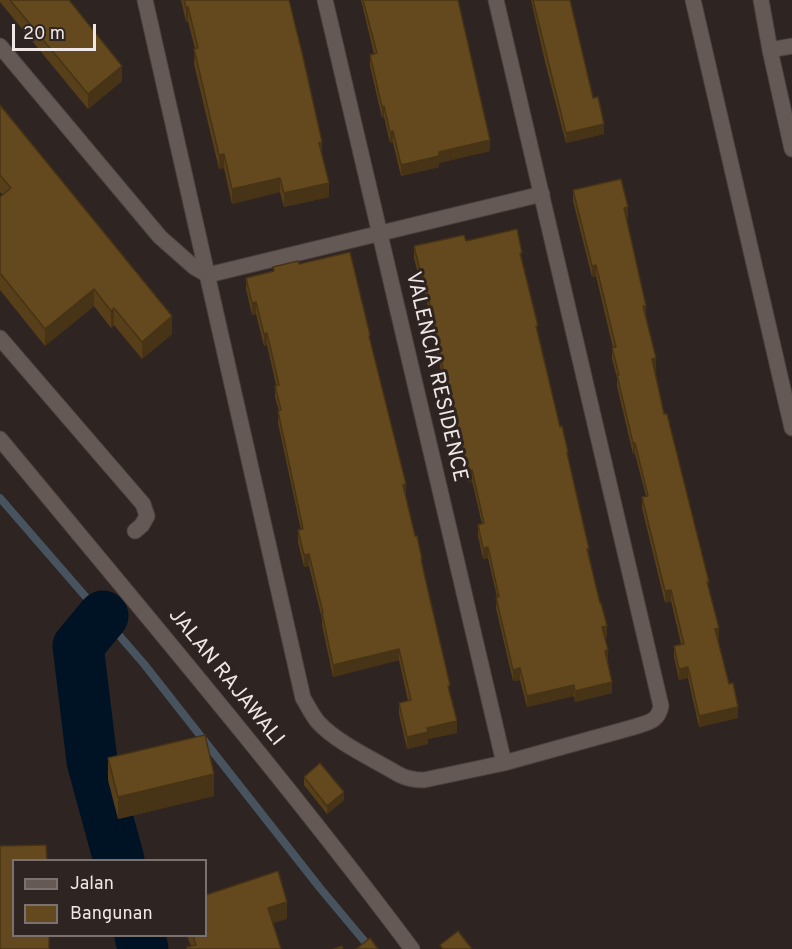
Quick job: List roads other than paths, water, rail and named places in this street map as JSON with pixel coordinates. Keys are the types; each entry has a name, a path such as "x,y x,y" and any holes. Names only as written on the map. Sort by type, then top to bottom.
{"street":[{"path":"145,0 303,698 317,721 339,739 406,778 414,780 424,780 504,763 654,720 662,706 496,0"},
{"name":"VALENCIA RESIDENCE","path":"325,0 504,763"},
{"path":"693,0 792,428"},
{"path":"761,0 792,149"},
{"path":"0,46 160,237 194,267 208,274 542,194"},
{"path":"770,50 792,46"},
{"path":"0,338 144,504 147,516 135,531"},
{"name":"JALAN RAJAWALI","path":"0,438 347,861 412,949"}],"waterway":[{"path":"0,498 144,664 320,888 371,949"},
{"path":"103,616 78,646 92,761 119,859"},
{"path":"140,937 143,949"}]}
